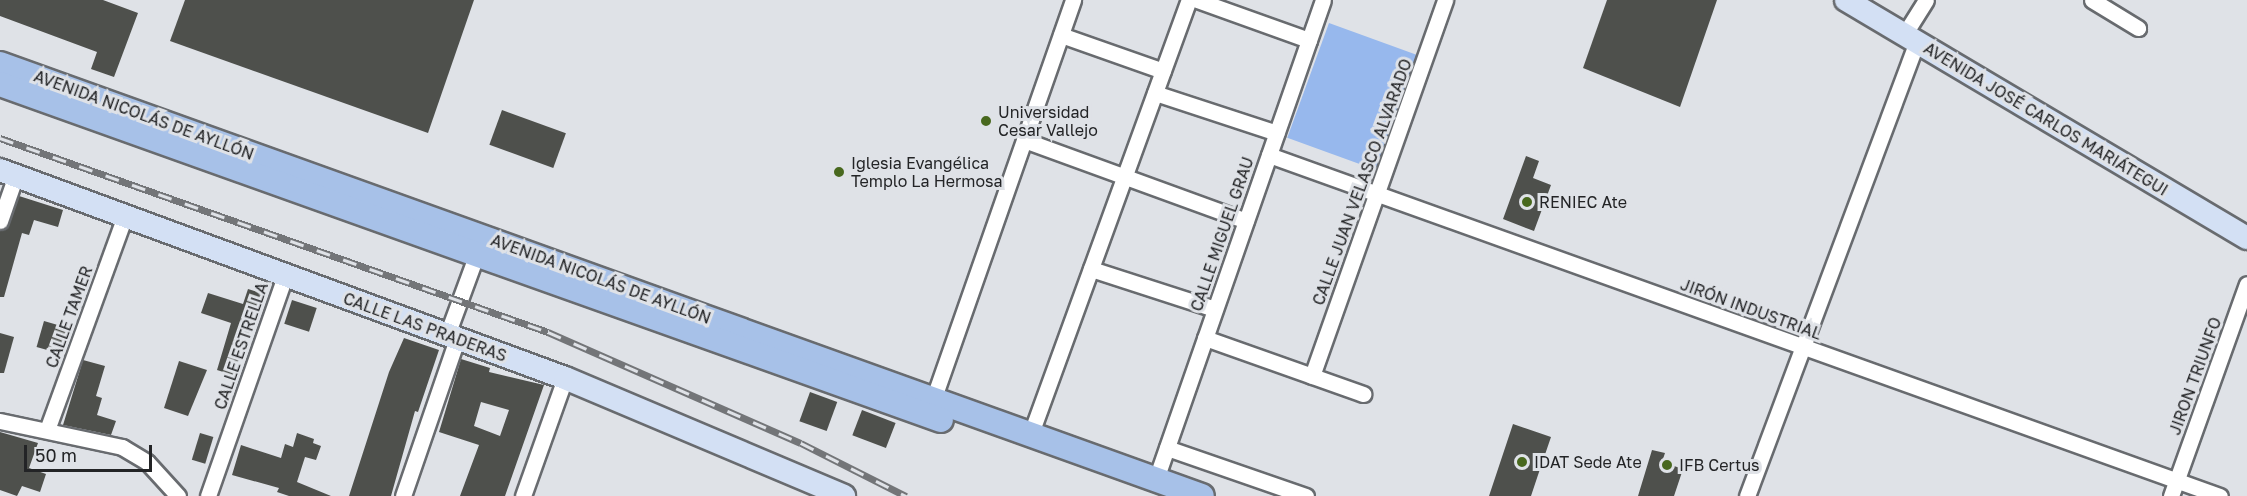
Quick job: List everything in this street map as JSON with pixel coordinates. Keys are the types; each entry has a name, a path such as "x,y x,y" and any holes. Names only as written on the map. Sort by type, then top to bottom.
{"main road":[{"name":"AVENIDA NICOLÁS DE AYLLÓN","path":"0,64 116,116"},
{"name":"AVENIDA NICOLÁS DE AYLLÓN","path":"0,84 116,116 1155,488 1202,496"},
{"name":"AVENIDA NICOLÁS DE AYLLÓN","path":"480,245 933,400 1030,436 1155,488"}],"street":[{"path":"933,400 1073,0"},
{"path":"1030,436 1189,0"},
{"path":"1197,0 1309,40"},
{"name":"CALLE MIGUEL GRAU","path":"1155,488 1323,0"},
{"name":"CALLE JUAN VELASCO ALVARADO","path":"1312,376 1445,0"},
{"name":"AVENIDA JOSÉ CARLOS MARIÁTEGUI","path":"1846,0 2247,238"},
{"path":"1748,496 1910,39 1926,0"},
{"path":"2092,0 2138,28"},
{"path":"1061,35 1163,71"},
{"path":"1155,93 1277,133"},
{"path":"1024,140 1246,221"},
{"name":"JIRÓN INDUSTRIAL","path":"1269,155 2220,496"},
{"path":"0,220 8,172"},
{"name":"CALLE LAS PRADERAS","path":"8,172 565,378 844,496"},
{"name":"CALLE TAMER","path":"47,430 125,216"},
{"path":"403,496 480,245"},
{"path":"1091,269 1215,309"},
{"name":"CALLE ESTRELLA","path":"208,496 285,276"},
{"name":"JIRON TRIUNFO","path":"2170,496 2247,284"},
{"path":"1205,338 1363,394"},
{"path":"523,496 565,378"},
{"path":"0,421 122,447 147,462 178,496"},
{"path":"1167,448 1306,496"}],"shaded area":[{"path":"1329,23 1419,56 1377,170 1287,138"}],"building":[{"path":"0,0 103,0 138,13 114,77 91,69 97,52 0,16"},
{"path":"185,0 474,0 428,133 170,41"},
{"path":"1607,0 1717,0 1680,107 1583,68"},
{"path":"502,110 566,133 553,168 489,145"},
{"name":"RENIEC Ate","path":"1526,156 1539,161 1533,178 1551,185 1534,231 1503,219"},
{"path":"19,196 63,210 58,227 34,220 29,235 22,233 4,297 0,297 0,231 9,225"},
{"path":"248,289 264,294 233,375 217,370 231,323 201,313 208,293 243,304"},
{"path":"292,300 317,308 309,332 284,324"},
{"path":"44,321 69,328 62,354 37,347"},
{"path":"0,333 14,337 4,373 0,373"},
{"path":"404,338 439,350 418,412 415,411 391,496 349,496 389,372"},
{"path":"461,359 490,368 489,372 544,385 505,496 460,496 479,445 439,432","holes":["481,402 509,410 500,436 474,426"]},
{"path":"83,360 105,366 96,396 102,398 97,415 116,421 111,435 63,425"},
{"path":"179,361 207,370 188,416 164,408"},
{"path":"810,392 837,402 827,431 799,421"},
{"path":"862,410 896,423 886,448 852,435"},
{"name":"IDAT Sede Ate","path":"1513,424 1551,437 1531,496 1489,496"},
{"path":"0,432 38,443 29,468 46,474 40,492 22,486 17,496 0,490"},
{"path":"200,433 213,437 205,464 192,460"},
{"path":"297,433 314,439 313,443 321,446 316,460 305,457 297,482 331,496 289,496 277,492 279,488 232,475 241,445 281,458 285,444 293,447"},
{"path":"1652,450 1665,453 1662,462 1683,469 1674,496 1638,496"}],"railway":[{"path":"0,138 548,332 801,443 906,496"}],"place":[{"name":"Universidad Cesar Vallejo","path":"986,121"},
{"name":"Iglesia Evangélica Templo La Hermosa","path":"839,172"},
{"name":"RENIEC Ate","path":"1527,202"},
{"name":"IDAT Sede Ate","path":"1522,462"},
{"name":"IFB Certus","path":"1667,465"}]}
